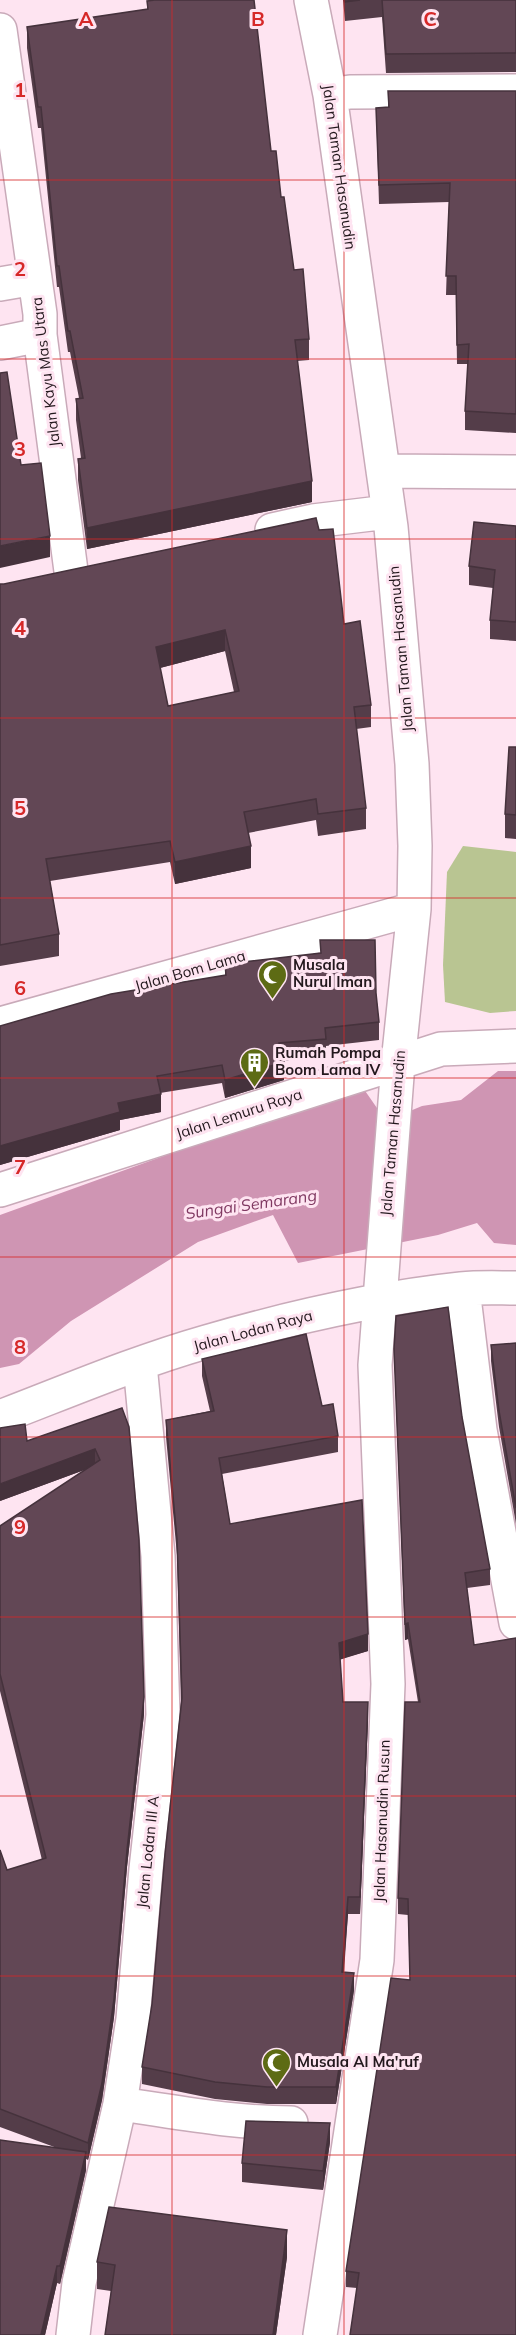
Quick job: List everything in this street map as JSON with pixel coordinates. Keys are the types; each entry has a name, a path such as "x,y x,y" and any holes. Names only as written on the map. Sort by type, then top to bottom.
{"street":[{"name":"Jalan Taman Hasanudin","path":"310,0 330,94 383,471 412,764 415,846 414,909 380,1287"},
{"name":"Jalan Kayu Mas Utara","path":"0,30 40,314 56,575 105,564"},
{"path":"330,94 516,91"},
{"path":"0,284 35,278"},
{"path":"0,343 40,335"},
{"path":"383,471 516,472"},
{"path":"244,536 313,521 388,512"},
{"name":"Jalan Bom Lama","path":"0,1024 414,909"},
{"name":"Jalan Lemuru Raya","path":"0,1190 398,1069 441,1049 516,1046"},
{"name":"Jalan Lodan Raya","path":"0,1417 140,1364 206,1342 331,1311 380,1287 516,1288"},
{"name":"Jalan Hasanudin Rusun","path":"320,2335 377,1960 388,1684 375,1365 380,1287"},
{"path":"463,1289 480,1430 516,1623"},
{"name":"Jalan Lodan III A","path":"73,2335 79,2283 120,2104 134,2019 146,1869 162,1715 158,1556 140,1364"},
{"path":"120,2104 266,2123 352,2123"}],"green space":[{"path":"463,846 516,852 516,1011 490,1013 445,1002 443,965 447,872"}],"water":[{"name":"Sungai Semarang","path":"498,1071 516,1071 516,1245 494,1243 477,1223 438,1235 298,1263 273,1215 198,1242 71,1321 19,1364 0,1368 0,1215 361,1085 386,1121 422,1106 461,1100"}],"building":[{"path":"254,0 271,151 276,151 281,197 284,197 294,270 303,269 309,339 295,340 312,481 87,528 78,459 85,458 76,399 83,398 70,331 68,331 59,266 57,266 41,107 38,107 27,27 148,9 147,1"},
{"path":"382,0 516,0 516,53 386,54"},
{"path":"388,91 516,91 516,414 465,411 469,344 457,345 456,276 446,276 450,183 379,185 376,108 389,107"},
{"path":"7,372 21,465 41,463 50,536 0,546 0,373"},
{"path":"316,518 319,530 333,529 344,624 360,621 371,705 354,707 366,808 318,814 316,799 244,812 251,846 175,862 170,841 46,859 59,934 0,945 0,584","holes":["225,630 239,691 168,706 156,647"]},
{"path":"474,522 516,526 516,622 490,620 495,570 469,566"},
{"path":"509,747 516,747 516,815 505,814"},
{"path":"320,940 375,940 379,1022 325,1028 326,1039 279,1043 284,1062 225,1080 222,1065 157,1076 161,1094 118,1103 120,1112 0,1146 0,1026 111,994 226,975 225,964 321,953"},
{"path":"448,1307 462,1417 490,1569 465,1573 474,1645 516,1638 516,2335 350,2335 359,2273 346,2271 391,1978 410,1980 408,1899 398,1898 405,1702 420,1702 408,1623 405,1624 394,1349 396,1316"},
{"path":"306,1334 322,1406 333,1404 338,1436 219,1458 230,1524 362,1500 368,1634 339,1643 343,1702 368,1702 360,1897 348,1897 342,1972 354,1973 336,2087 267,2087 215,2082 142,2067 152,2004 182,1698 177,1539 166,1420 214,1411 202,1359"},
{"path":"516,1343 516,1508 499,1411 491,1345"},
{"path":"122,1408 129,1427 139,1540 144,1697 114,1999 102,2083 88,2143 0,2109 0,1850 7,1870 46,1858 0,1674 0,1526 100,1460 95,1449 0,1484 0,1428 25,1424 27,1441"},
{"path":"246,2121 330,2123 323,2171 242,2163"},
{"path":"0,2140 86,2152 60,2266 57,2266 41,2335 0,2335"},
{"path":"109,2207 287,2230 273,2335 105,2335 115,2265 97,2262"}],"place":[{"name":"Musala Nurul Iman","path":"272,1000"},
{"name":"Rumah Pompa Boom Lama IV","path":"254,1088"},
{"name":"Musala Al Ma'ruf","path":"276,2088"}]}
